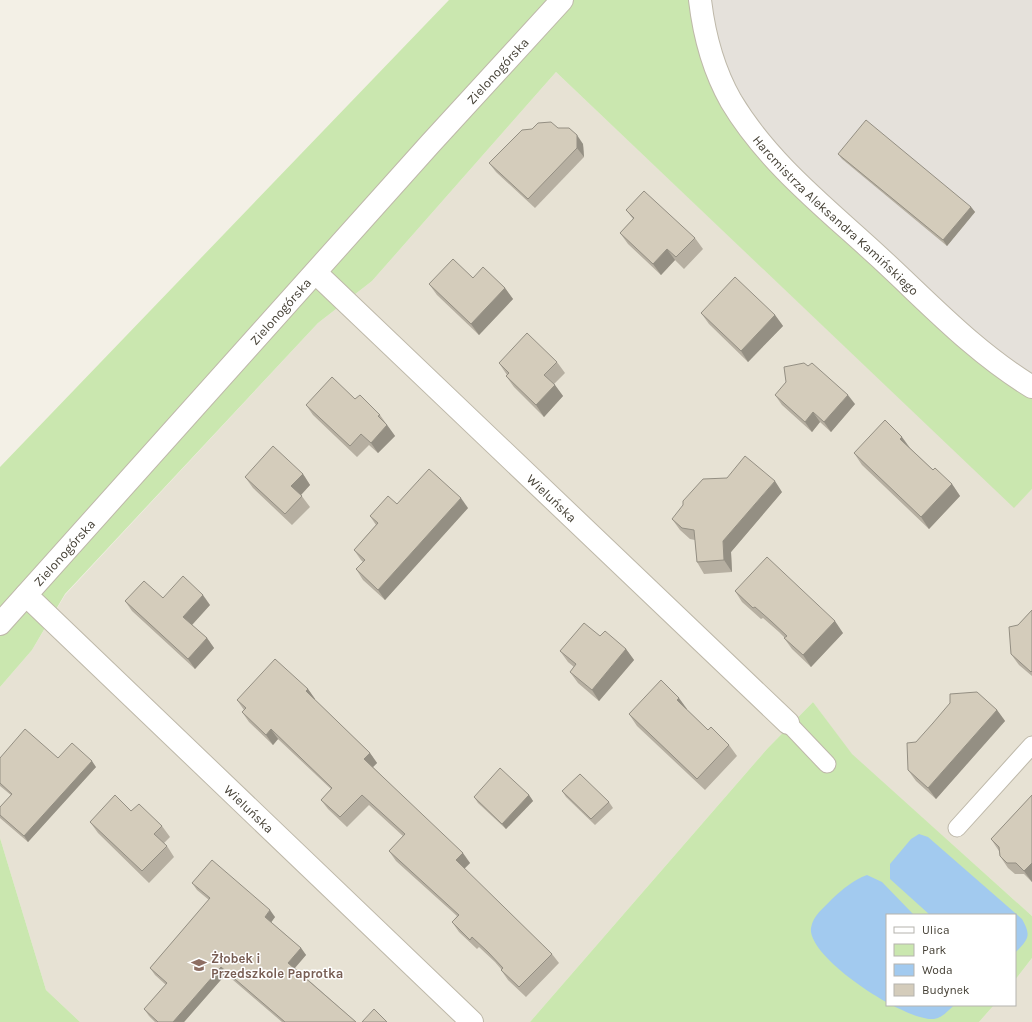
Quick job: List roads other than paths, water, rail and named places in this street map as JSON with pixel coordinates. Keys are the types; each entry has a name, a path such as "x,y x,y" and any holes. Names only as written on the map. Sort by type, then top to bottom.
{"street":[{"name":"Zielonogórska","path":"0,624 481,87 562,0"},
{"name":"Harcmistrza Aleksandra Kamińskiego","path":"700,0 709,45 718,72 731,100 756,136 784,168 824,208 878,256 958,332 988,358 1032,387"},
{"name":"Wieluńska","path":"316,273 788,723"},
{"name":"Wieluńska","path":"26,595 472,1022"}],"lane":[{"path":"788,723 828,764"},
{"path":"957,828 1032,745"}],"water":[{"path":"919,834 928,837 1022,919 1028,934 1026,941 1016,952 1016,914 929,914 890,879 890,864 911,839"},
{"path":"867,875 882,882 913,914 886,914 886,1001 860,986 841,971 814,941 811,928 816,915 832,899 844,888"},
{"path":"894,1006 953,1006 943,1015 934,1019 921,1017"}],"place":[{"name":"Żłobek i Przedszkole Paprotka","path":"199,965"}]}
